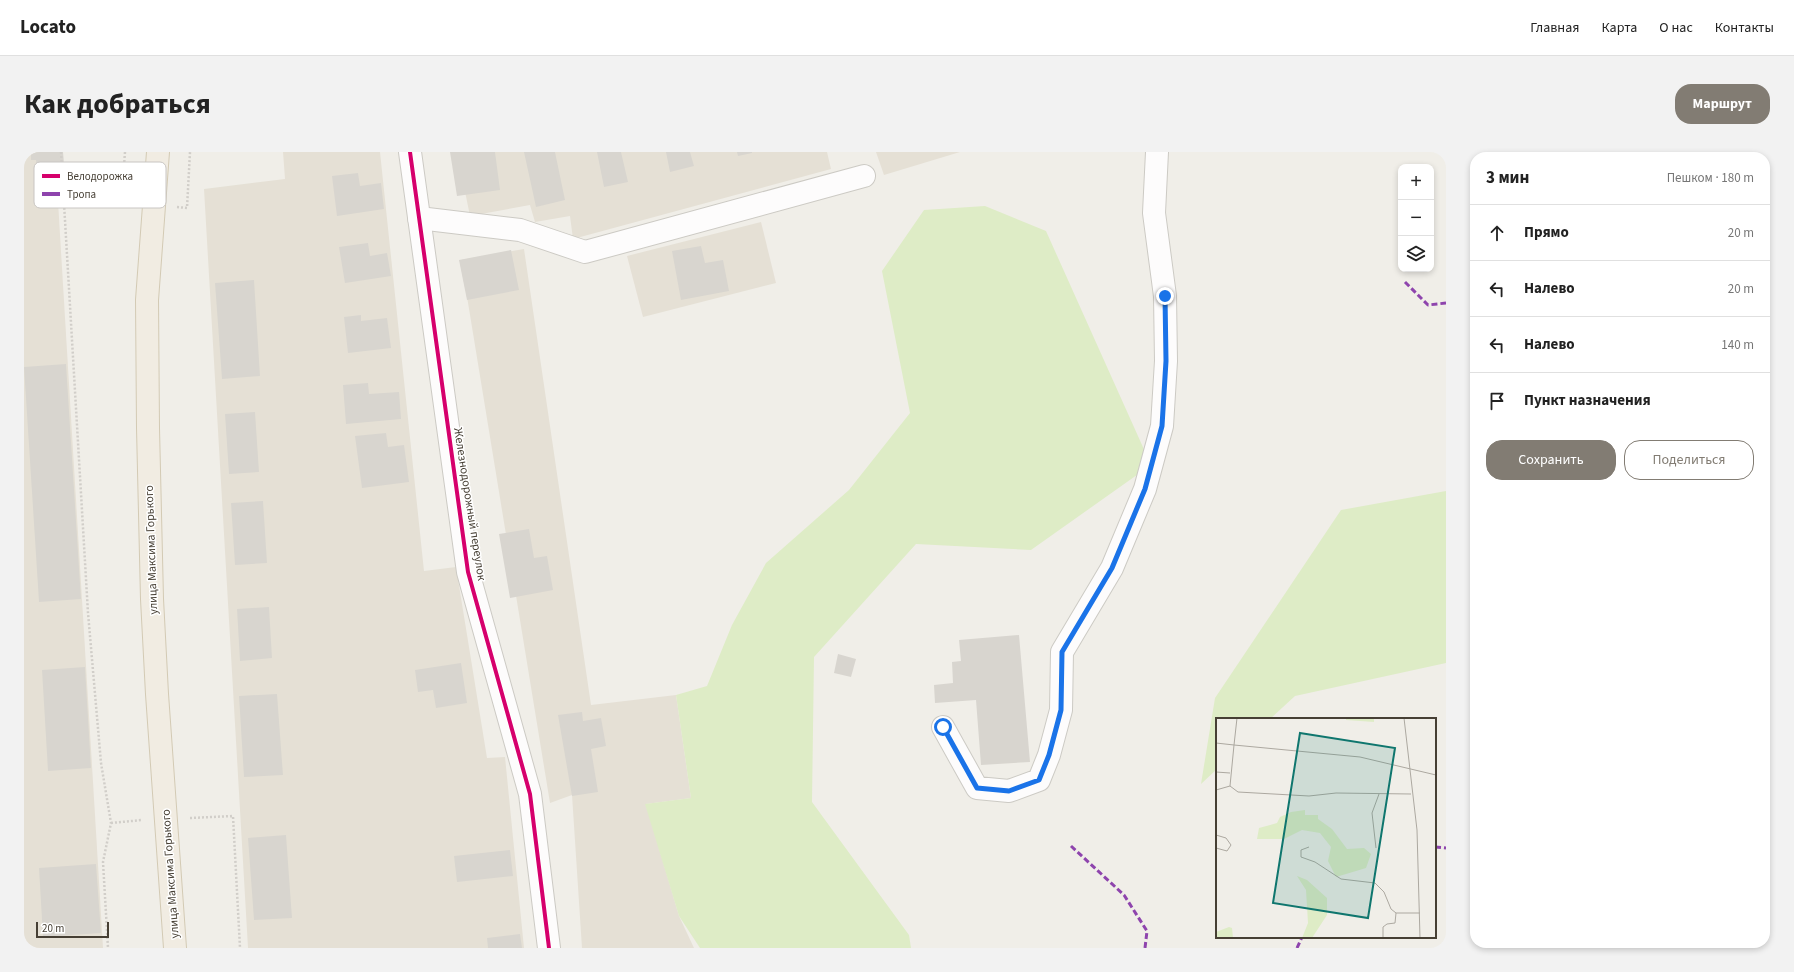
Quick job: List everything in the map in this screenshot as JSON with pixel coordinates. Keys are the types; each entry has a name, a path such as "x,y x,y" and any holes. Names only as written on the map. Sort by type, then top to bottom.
{"main road":[{"name":"улица Максима Горького","path":"157,162 158,152"},
{"name":"улица Максима Горького","path":"154,208 147,300 152,599 157,694 175,948"}],"street":[{"name":"Железнодорожный переулок","path":"410,152 468,572 530,794 549,948"},
{"path":"943,727 977,788 1009,791 1039,780 1049,755 1061,710 1062,652 1112,568 1145,489 1162,426 1166,361 1165,296 1154,213 1157,152"},
{"path":"419,218 520,230 585,252 864,176"}],"path":[{"path":"61,152 62,162"},
{"path":"124,162 125,152"},
{"path":"175,207 187,208 190,152"},
{"path":"64,208 88,613 101,763 110,823 103,862 108,948"},
{"path":"186,818 232,816 240,948"}],"shaded area":[{"path":"24,152 55,152 56,162 34,162 34,208 58,208 103,948 24,948"},
{"path":"283,152 380,152 424,571 456,567 487,758 505,757 524,948 248,948 204,189 285,179"},
{"path":"457,152 827,152 831,169 573,239 570,216 535,222 530,205 470,216"},
{"path":"876,152 960,152 884,175"},
{"path":"761,222 776,283 643,317 627,256"},
{"path":"524,249 591,705 676,695 691,798 646,804 679,916 694,948 582,948 572,795 550,803 461,260"}],"green space":[{"path":"985,206 1046,231 1151,465 1031,550 916,544 814,657 812,802 909,935 911,948 700,948 679,916 645,804 691,798 676,695 707,686 732,625 766,563 849,490 910,413 882,271 924,210"},
{"path":"1446,491 1446,663 1295,696 1271,718 1216,718 1216,770 1201,784 1215,698 1341,510"}],"building":[{"path":"31,152 63,152 64,162 36,162 36,160 31,160"},
{"path":"450,152 495,152 500,190 457,196"},
{"path":"524,152 555,152 565,200 536,207"},
{"path":"597,152 621,152 628,182 604,187"},
{"path":"666,152 690,152 694,166 670,172"},
{"path":"737,152 752,152 752,153 738,156"},
{"path":"358,173 360,186 381,183 384,209 337,216 332,176"},
{"path":"368,243 370,256 387,253 391,276 345,283 339,247"},
{"path":"701,246 705,263 723,260 729,291 681,300 672,251"},
{"path":"511,250 519,290 467,300 459,260"},
{"path":"254,280 260,376 222,379 215,283"},
{"path":"361,315 361,321 387,318 391,348 348,353 344,317"},
{"path":"66,364 81,599 39,602 24,367"},
{"path":"368,383 369,394 399,392 401,419 346,424 343,385"},
{"path":"255,412 259,472 229,474 225,414"},
{"path":"386,433 388,447 404,445 409,482 362,488 355,436"},
{"path":"263,501 267,563 235,565 231,503"},
{"path":"529,529 534,558 547,556 553,590 510,598 499,534"},
{"path":"269,607 272,658 240,661 237,609"},
{"path":"1019,635 1030,762 981,765 976,700 935,703 934,685 953,683 952,662 961,661 959,640"},
{"path":"838,654 856,659 851,677 834,673"},
{"path":"461,663 467,703 436,708 433,690 418,692 415,670"},
{"path":"85,667 91,768 48,771 42,670"},
{"path":"277,694 283,775 244,777 239,696"},
{"path":"582,712 583,721 601,718 606,746 591,749 598,792 572,796 558,715"},
{"path":"286,835 292,918 254,920 248,838"},
{"path":"510,850 513,876 457,882 454,856"},
{"path":"96,864 101,933 43,937 39,868"},
{"path":"520,934 522,948 488,948 487,938"}],"marked path":[{"path":"1405,282 1428,305 1446,303"},
{"path":"1071,846 1124,895 1147,931 1145,948"},
{"path":"1436,847 1446,848"},
{"path":"1297,948 1302,938"}],"cycle path":[{"path":"410,152 468,572 530,794 549,948"}],"route":[{"path":"943,727 977,788 1009,791 1039,780 1049,755 1061,710 1062,652 1112,568 1145,489 1162,426 1166,361 1165,296"}]}
